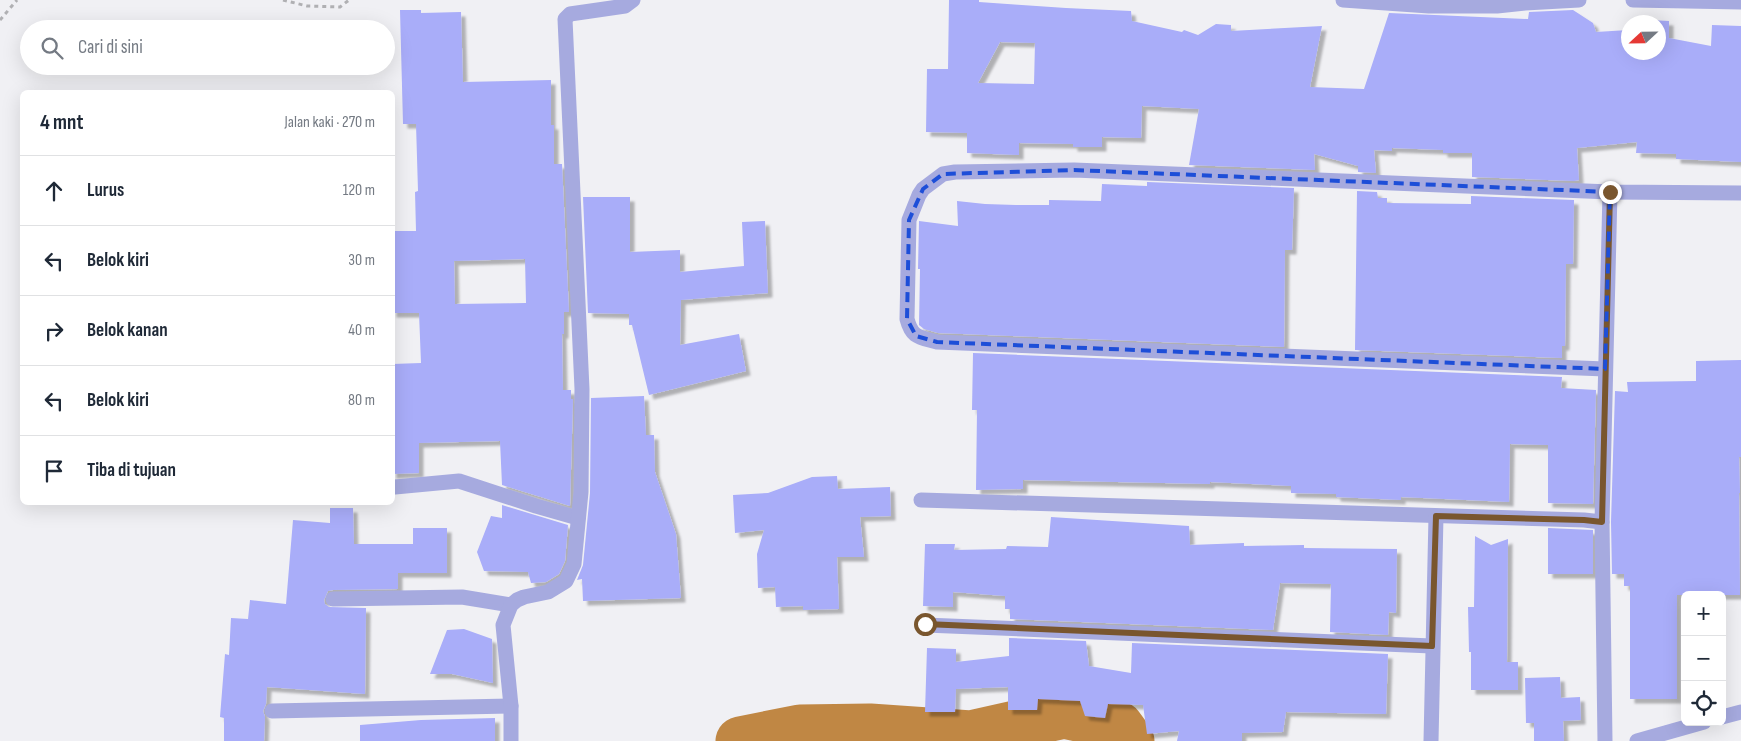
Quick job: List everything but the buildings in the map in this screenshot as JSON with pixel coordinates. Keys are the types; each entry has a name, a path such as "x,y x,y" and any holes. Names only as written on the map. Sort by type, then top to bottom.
{"street":[{"path":"511,741 511,706 503,625 511,606 524,597 548,592 566,581 574,564 581,492 582,389 565,19 570,14 625,6 633,0"},
{"path":"1342,0 1498,6 1525,2 1579,0"},
{"path":"1633,0 1741,2"},
{"path":"1605,369 937,342 916,336 910,330 907,304 909,220 923,189 943,174 955,172 1074,170 1610,192 1741,193"},
{"path":"1605,741 1602,522 1610,192"},
{"path":"395,487 459,481 578,518"},
{"path":"921,500 1602,522"},
{"path":"1431,741 1436,516"},
{"path":"333,600 462,597 511,606"},
{"path":"925,624 1432,646"},
{"path":"272,711 511,706"},
{"path":"1726,716 1741,712"},
{"path":"1638,741 1690,726"}],"path":[{"path":"0,20 16,0"},
{"path":"283,0 307,6 340,7 349,0"}],"highlighted area":[{"path":"1074,170 1610,192 1605,369 937,342 916,336 907,319 909,220 923,189 943,174"}],"waterway":[{"path":"740,741 800,729 870,728 971,735 1064,714 1119,726 1130,741"}],"route":[{"path":"925,624 1432,646 1436,516 1602,522 1610,192"}]}
